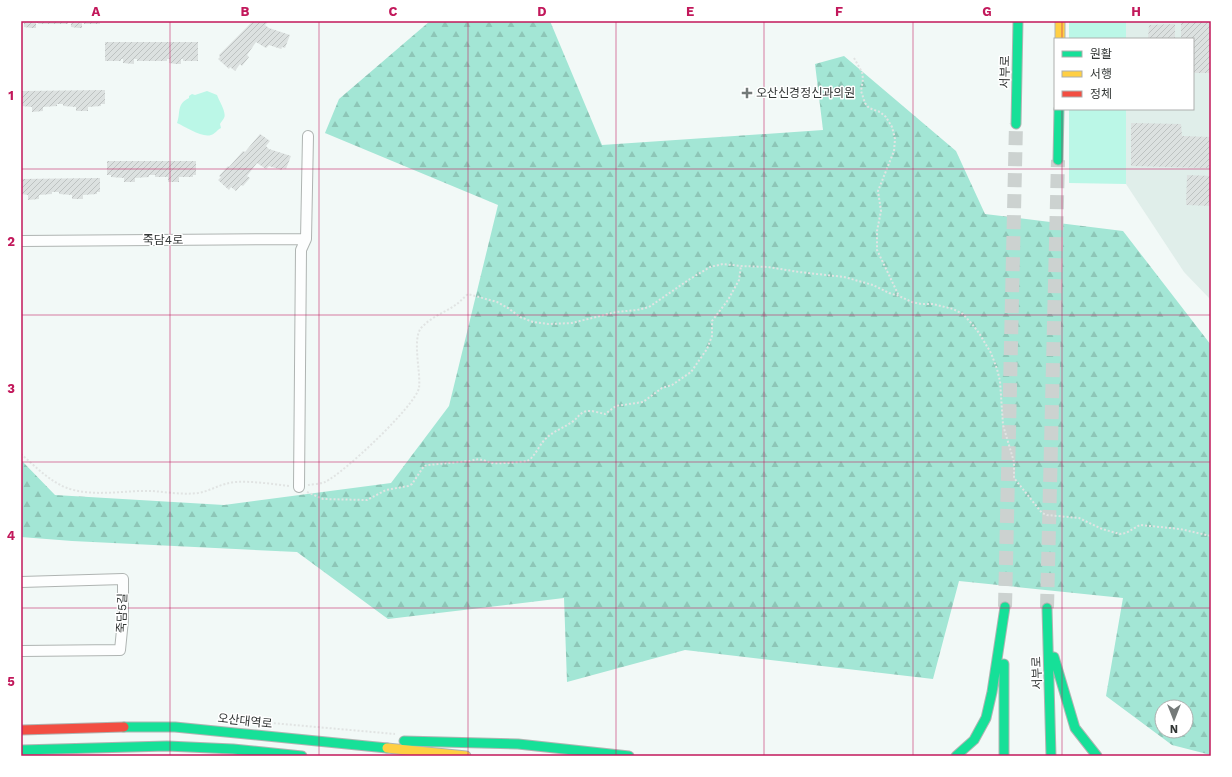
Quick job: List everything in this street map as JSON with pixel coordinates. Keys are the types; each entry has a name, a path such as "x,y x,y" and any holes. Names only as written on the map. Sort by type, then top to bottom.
{"main road":[{"name":"서부로","path":"1016,124 1018,21"},
{"path":"1060,21 1060,38"},
{"path":"1058,160 1059,110"},
{"path":"956,756 974,740 986,718 992,692 1005,607 1004,756"},
{"name":"서부로","path":"1047,608 1051,756"},
{"path":"1048,631 1055,662 1075,728 1096,756"},
{"name":"오산대역로","path":"21,730 175,727 466,756"},
{"path":"329,742 409,741 518,744 629,756"},
{"path":"21,750 167,746 302,756"}],"street":[{"path":"299,487 301,250 306,239 308,136"},
{"name":"죽담4로","path":"21,241 306,239"},
{"name":"죽담5길","path":"21,582 123,579 123,620 120,650 21,651"}],"path":[{"path":"854,58 862,72 862,91 865,103 869,108 880,112 886,117 892,127 895,139 894,151 878,191 881,211 877,231 877,250 899,296"},
{"path":"21,454 46,476 58,484 71,489 88,492 103,493 151,491 187,494 200,493 222,484 246,482 299,487 324,482 341,472 411,403 418,389 419,366 416,339 421,328 437,314 454,306 468,294 497,302 520,317 533,322 548,324 572,323 616,312 649,307 690,278 716,265 723,264 768,267 844,277 873,285 912,302 933,304 957,311 962,314 979,333 991,353 997,369 1000,381 1003,425 1014,462 1014,478 1042,513 1047,515 1079,518 1102,529 1120,534 1140,525 1180,529 1211,536"},
{"path":"299,487 323,499 367,500 386,490 412,484 424,466 428,464 470,460 476,458 495,464 528,461 547,437 574,421 584,412 590,411 605,414 616,406 643,402 662,388 672,385 691,372 707,349 712,336 712,322 728,300 739,280 741,266"}],"shaded area":[{"path":"1126,21 1211,21 1211,300 1184,272 1126,184 1126,110 1194,110 1194,38 1126,38"}],"green space":[{"path":"430,21 550,21 602,145 823,130 815,64 844,56 956,151 985,214 1123,231 1211,345 1211,755 1172,745 1164,739 1194,739 1194,699 1154,699 1154,732 1106,696 1123,598 959,581 933,679 685,650 567,682 564,598 388,619 297,552 72,541 21,537 21,460 55,495 224,505 391,483 449,406 498,205 325,133 339,99"},
{"path":"1069,21 1126,21 1126,38 1069,38"},
{"path":"207,91 217,95 224,110 225,116 220,124 221,128 207,136 199,134 177,123 182,103 192,94 195,95"},
{"path":"1069,110 1126,110 1126,184 1069,183"}],"building":[{"path":"21,21 100,21 100,24 82,23 82,28 78,28 71,27 71,23 36,23 36,28 31,28 24,27 24,23 21,23"},
{"path":"253,21 269,21 265,25 269,28 290,35 285,48 282,47 281,49 269,45 266,48 256,42 247,55 249,57 242,66 240,64 235,71 230,67 229,69 218,59 220,57 219,55"},
{"path":"1181,21 1211,21 1211,73 1194,73 1194,38 1181,38"},
{"path":"1175,24 1175,38 1148,38 1149,25"},
{"path":"105,42 198,42 198,61 183,61 183,59 181,59 181,64 176,64 169,63 169,59 167,59 167,61 137,61 137,59 134,59 134,64 123,63 123,59 121,59 121,61 105,61"},
{"path":"105,90 105,104 101,104 101,106 88,107 88,111 76,111 76,107 57,104 57,106 43,107 43,111 32,112 32,107 21,106 21,91"},
{"path":"1131,123 1181,124 1182,136 1210,137 1209,168 1131,166"},
{"path":"260,134 270,141 266,146 269,149 291,156 286,169 282,168 282,170 269,166 266,169 257,163 247,176 250,178 243,186 241,185 236,191 231,187 229,190 218,180 221,177 219,176 243,151 245,152"},
{"path":"107,161 196,161 196,175 193,175 193,177 179,177 179,182 168,182 168,177 155,177 155,175 149,175 149,177 135,178 135,182 124,182 124,178 111,177 111,175 107,175"},
{"path":"1187,175 1211,176 1211,206 1186,205"},
{"path":"100,178 100,192 97,192 97,194 83,195 83,199 72,199 72,195 52,192 52,194 39,195 39,199 28,200 28,195 21,194 21,179"}],"tunnel":[{"path":"1005,607 1016,124"},
{"path":"1047,608 1058,160"}],"traffic: fast":[{"path":"1016,124 1018,21"},
{"path":"1058,160 1059,110"},
{"path":"956,756 974,740 986,718 992,692 1005,607"},
{"path":"1047,608 1051,756"},
{"path":"1054,657 1075,728 1097,756"},
{"path":"1004,664 1004,756"},
{"path":"124,727 175,727 387,748"},
{"path":"404,741 518,744 629,756"},
{"path":"21,750 167,746 233,749 302,756"}],"traffic: slow":[{"path":"1060,21 1060,38"},
{"path":"387,748 466,756"}],"traffic: jam":[{"path":"21,730 124,727"}],"place":[{"name":"오산신경정신과의원","path":"747,93"}]}
